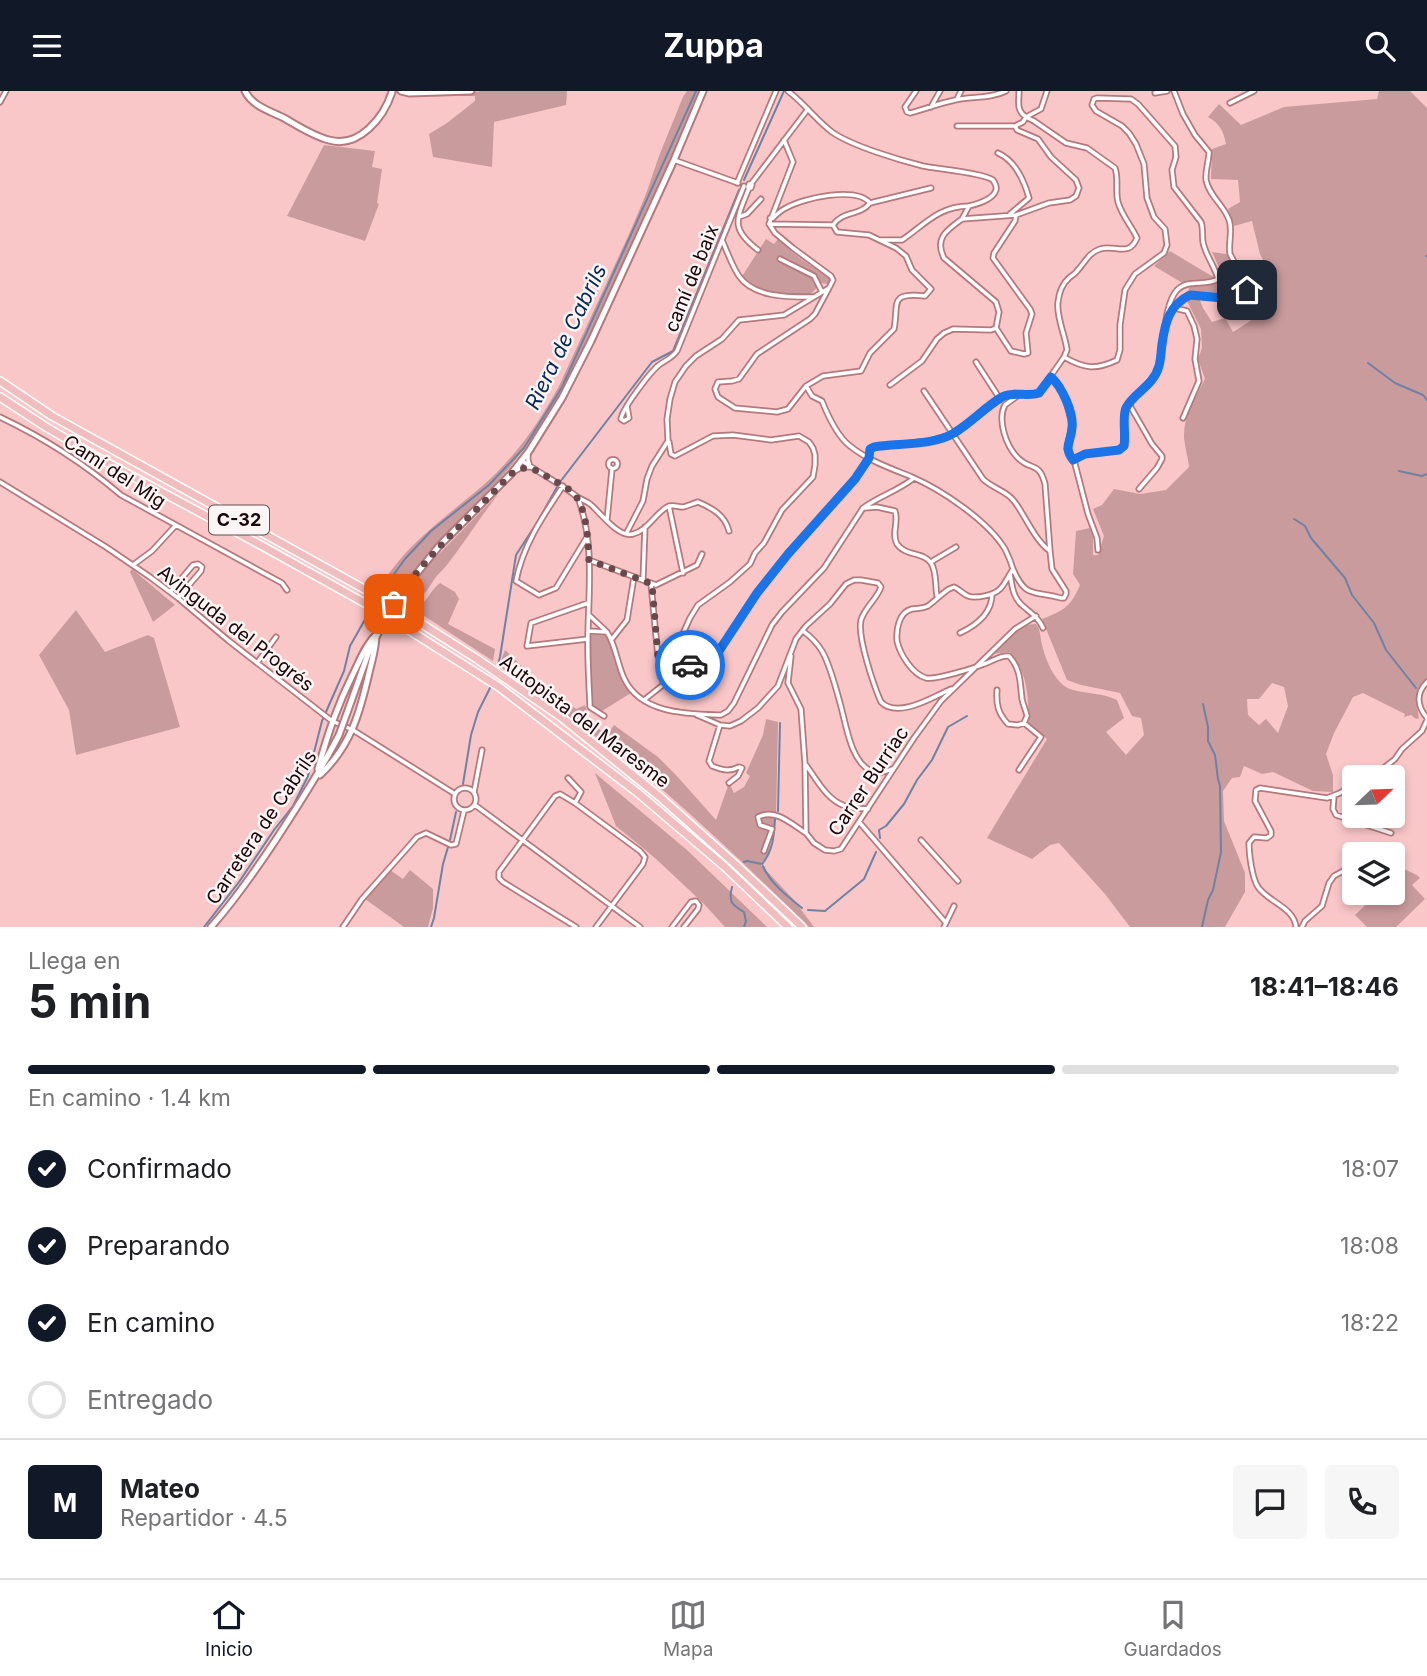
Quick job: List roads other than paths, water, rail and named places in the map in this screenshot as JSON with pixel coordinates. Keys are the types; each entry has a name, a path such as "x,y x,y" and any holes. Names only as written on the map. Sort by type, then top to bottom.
{"highway":[{"name":"Autopista del Maresme","path":"0,381 52,416 384,600 507,679 561,717 660,797 802,927"},
{"name":"Autopista del Maresme","path":"0,397 104,461 377,610 499,687 638,793 725,867 788,927"}],"street":[{"path":"0,102 6,91"},
{"path":"245,91 249,99 259,106 331,141 352,139 366,131 388,103 392,91"},
{"path":"392,91 393,97 429,92 471,91"},
{"name":"Carretera de Cabrils","path":"211,927 238,895 315,779 339,735 376,635 404,589 440,545 511,474 529,451 562,398 674,160 703,91"},
{"path":"737,183 775,91"},
{"path":"788,91 830,131 854,143 884,155 993,180 996,184 993,195 978,204 958,206 933,216 902,240 877,240"},
{"path":"916,91 905,107 907,113 957,99 997,95 1006,91"},
{"path":"931,107 940,91"},
{"path":"957,99 961,91"},
{"path":"645,700 702,654 713,660 757,593 855,479 869,458 870,449 953,435 1000,399 1014,393 1039,393 1067,350 1058,308 1062,285 1088,256 1097,250 1127,249 1134,245 1137,238 1119,205 1115,168 1087,148 1066,143 1026,117 1019,110 1020,91"},
{"path":"957,126 1015,126 1041,109 1047,91"},
{"path":"1097,91 1097,98"},
{"path":"1155,93 1167,91"},
{"path":"1168,314 1190,295 1234,299 1244,295 1247,286 1230,254 1229,219 1208,187 1206,175 1209,152 1195,135 1174,91"},
{"path":"1230,103 1254,91"},
{"path":"388,103 400,95"},
{"path":"1063,358 1093,368 1117,360 1125,290 1135,274 1164,253 1167,245 1165,229 1154,217 1149,204 1144,164 1136,144 1122,126 1093,108 1092,101 1097,98 1135,100 1175,146 1176,157 1172,170 1174,187 1201,222 1204,246 1218,279 1182,286 1173,297 1159,365 1152,380 1126,407 1124,446 1119,450 1085,454 1073,460"},
{"name":"camí de baix","path":"627,405 657,366 674,356 722,240 748,186 808,109"},
{"path":"962,219 1016,215 1076,196 1079,188 1076,180 1051,157 1038,139 1017,130 1015,126"},
{"path":"784,140 793,162 770,221 775,233 829,274 832,278 831,286 815,314 757,354 743,376 732,381 718,382 715,392 720,399 735,408 784,411 806,386 823,376 861,371 870,352 894,330 897,302 909,295 925,296 931,289 912,270 906,256 895,248 869,235 837,232 833,225"},
{"path":"998,153 1006,156 1021,175 1029,198 1009,216"},
{"path":"674,160 748,186 738,217 738,226 742,238 758,250"},
{"path":"833,225 838,218 865,209 870,203 931,188"},
{"path":"770,221 792,205 827,196 853,194 864,197 870,203"},
{"path":"738,217 747,214 761,199"},
{"path":"969,206 962,219 947,230 940,249 944,258 996,302 999,312 996,328 1011,351 1024,354 1028,353 1026,333 1030,309 993,258 1016,215"},
{"path":"770,221 833,225"},
{"path":"722,240 741,279 757,290 775,296 813,297"},
{"path":"780,259 817,278 822,292"},
{"path":"666,666 698,605 750,564 782,510 813,477 816,465 813,448 799,436 771,440 733,435 713,436 675,456 671,454 667,419 675,382 685,366 722,339 739,320 784,315 831,286"},
{"path":"797,297 801,305"},
{"path":"1174,308 1187,311 1197,339 1195,359 1199,381 1183,418"},
{"path":"890,385 922,362 944,333 953,329 996,328"},
{"path":"976,362 1000,399"},
{"path":"1051,377 1065,397 1072,424 1067,449 1083,492 1098,550"},
{"path":"806,386 812,396 821,401 848,445 878,464 914,478 949,497 994,534 1006,550 1022,587 1064,598 1066,591 1052,569 1043,476 1039,469 1018,458 1006,439 1003,428 1001,416 1004,405 1021,394"},
{"path":"924,391 983,479 1013,499 1049,551"},
{"path":"1129,404 1162,456 1157,468 1139,489"},
{"name":"Camí del Mig","path":"0,417 54,448 121,495 282,583 287,590"},
{"path":"625,534 643,501 652,466 668,441"},
{"path":"529,451 530,467"},
{"path":"521,460 589,503 617,530 625,534 638,533 669,506 683,507 698,502 718,512 729,531"},
{"path":"511,474 522,467 530,467"},
{"path":"607,520 612,469"},
{"path":"589,615 612,639 625,681 633,691 669,712 721,716 729,711 734,703 772,625 824,568 863,508 903,487 914,478"},
{"name":"Avinguda del Progrés","path":"0,482 133,565 327,717 353,730 455,794"},
{"path":"563,486 534,530 520,561 516,581 539,595 554,590 587,536"},
{"path":"578,498 587,536 589,560 590,707 604,716"},
{"path":"669,506 683,573"},
{"path":"863,508 877,507 895,511 895,537 898,545 931,562 937,597"},
{"path":"133,565 152,551 176,525"},
{"path":"643,580 645,527"},
{"path":"931,562 956,547"},
{"path":"589,560 656,585 697,565 702,554"},
{"path":"170,592 193,565 202,567 178,598"},
{"path":"997,690 999,714 1008,724 1024,723 1027,716 1020,674 1013,659 1002,655 986,664 933,678 926,677 919,674 900,652 897,626 906,612 928,605 954,587 970,597 992,593 1001,588 1013,569"},
{"path":"1010,574 1017,599 1036,616 1043,628"},
{"path":"612,639 627,620 634,577"},
{"path":"692,713 720,725 730,726 758,708 778,686 787,669 796,639 846,584 854,580 878,583 881,587 865,611 861,626 868,663 881,702 885,706 900,709 954,687"},
{"path":"652,584 658,657 689,694"},
{"path":"960,633 989,610 992,593"},
{"path":"588,639 527,646 531,624 589,603"},
{"name":"Carrer Burriac","path":"789,683 801,709 806,834 814,843 834,852 841,849 941,701 1015,629 1036,616"},
{"path":"803,630 822,651 840,702 847,735 858,757 872,772 894,769"},
{"path":"588,631 607,632"},
{"path":"315,779 327,717 338,705 361,657 376,635"},
{"path":"315,779 330,765 353,730 367,683 376,635"},
{"path":"257,663 276,637"},
{"path":"778,686 789,683 787,669"},
{"path":"1386,765 1422,731 1427,719 1420,709 1419,692 1427,681"},
{"path":"1419,700 1425,700"},
{"path":"1019,769 1041,737 1024,723"},
{"path":"720,725 709,761 712,766 727,771 742,768 729,783"},
{"path":"474,792 464,788 459,790 455,794 456,805 464,811 475,805 477,800 474,792 482,750"},
{"path":"805,764 822,788 835,800 845,806 868,809"},
{"path":"568,778 581,792 575,803"},
{"path":"1296,927 1293,917 1257,886 1249,843 1254,838 1267,838 1271,831 1255,801 1256,790 1260,788 1327,798 1342,791"},
{"path":"576,927 499,878 499,871 555,796 560,794 645,857 643,864 596,927"},
{"path":"1334,796 1333,809 1336,815 1391,833"},
{"path":"475,805 640,927"},
{"path":"343,927 362,899 417,837 426,833 451,845 456,844 464,811"},
{"path":"764,851 772,829 760,825 758,817 761,815 776,814 806,834"},
{"path":"859,823 945,925 954,906"},
{"path":"921,840 958,881"},
{"path":"1302,927 1322,906 1329,883 1342,872"},
{"path":"672,927 691,902 696,901 698,909 684,927"}],"waterway":[{"name":"Riera de Cabrils","path":"381,592 405,559 431,531 489,485 524,448 562,387 696,91"},
{"path":"744,180 784,91"},
{"path":"560,482 652,362 673,351 739,190"},
{"path":"1368,363 1395,383 1423,395 1427,400"},
{"path":"1399,471 1422,476 1427,474"},
{"path":"497,669 516,555 557,487"},
{"path":"1294,519 1305,526 1311,538 1345,578 1352,595 1374,623 1386,650 1416,688"},
{"name":"Riera de Cabrils","path":"204,927 293,806 308,776 322,721 344,671 350,646 371,609"},
{"path":"463,784 471,735 478,712 492,684"},
{"path":"1202,927 1221,852 1220,786 1215,755 1208,741 1203,704"},
{"path":"880,838 879,830 886,826 904,804 932,760 948,727 967,716"},
{"path":"778,811 780,723"},
{"path":"450,840 456,812"},
{"path":"744,862 762,864 766,859 772,843 775,819"},
{"path":"431,927 448,847"},
{"path":"808,910 825,911 864,879 876,852"},
{"path":"763,866 774,884 802,908"},
{"path":"732,887 731,900 744,912 744,927"}]}
